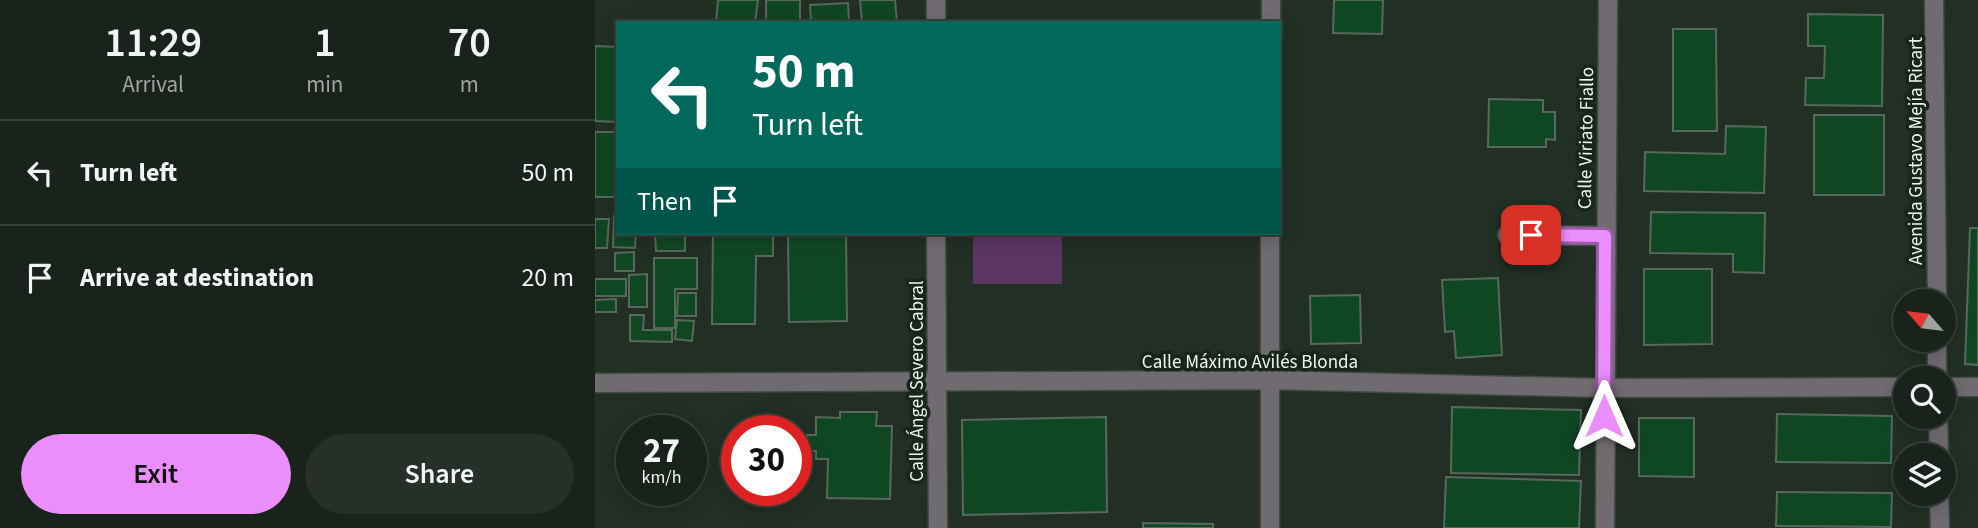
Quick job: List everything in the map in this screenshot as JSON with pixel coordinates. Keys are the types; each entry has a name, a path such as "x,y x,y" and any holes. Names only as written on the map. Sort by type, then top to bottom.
{"street":[{"path":"936,0 936,21"},
{"path":"1271,0 1271,21"},
{"name":"Calle Viriato Fiallo","path":"1605,528 1608,0"},
{"name":"Avenida Gustavo Mejía Ricart","path":"1934,0 1937,289"},
{"name":"Calle Ángel Severo Cabral","path":"936,235 939,528"},
{"path":"1270,235 1271,528"},
{"path":"1507,235 1605,236"},
{"name":"Calle Máximo Avilés Blonda","path":"595,383 937,384 1270,380 1604,388 1893,387"},
{"path":"1956,387 1978,387"},
{"path":"1939,506 1940,528"}],"shaded area":[{"path":"973,235 1062,235 1062,284 973,284"}],"building":[{"path":"718,0 758,0 755,21 716,21"},
{"path":"766,0 800,0 800,21 766,21"},
{"path":"860,0 895,0 897,21 862,21"},
{"path":"1334,0 1383,0 1382,34 1333,33"},
{"path":"848,3 849,21 811,21 810,5"},
{"path":"1808,14 1883,15 1882,106 1805,105 1806,78 1824,78 1825,46 1808,46"},
{"path":"1673,29 1716,29 1717,131 1673,131"},
{"path":"595,46 616,47 616,122 595,121"},
{"path":"1489,99 1543,100 1543,112 1555,112 1555,140 1546,139 1546,147 1488,147"},
{"path":"1814,115 1884,115 1884,195 1814,195"},
{"path":"1726,126 1766,127 1764,193 1644,191 1645,152 1725,154"},
{"path":"595,132 616,132 616,197 595,197"},
{"path":"1651,212 1765,213 1764,273 1733,272 1733,254 1650,253"},
{"path":"616,216 616,235 636,235 635,248 613,247"},
{"path":"595,219 609,219 607,248 595,248"},
{"path":"1970,228 1978,228 1978,365 1965,364"},
{"path":"655,235 685,235 685,251 656,251"},
{"path":"713,235 773,235 773,256 756,256 755,324 712,324"},
{"path":"788,235 846,235 847,321 789,322"},
{"path":"634,252 634,271 615,271 615,253"},
{"path":"654,258 697,258 697,289 675,289 675,328 654,328"},
{"path":"1644,269 1712,269 1712,344 1644,345"},
{"path":"647,274 647,307 629,307 629,275"},
{"path":"1498,278 1502,355 1456,358 1454,331 1445,332 1442,280"},
{"path":"595,279 626,279 626,296 595,296"},
{"path":"678,293 696,293 696,316 677,316"},
{"path":"1360,295 1361,343 1311,344 1310,296"},
{"path":"616,299 616,312 595,312 595,300"},
{"path":"630,315 644,315 643,330 672,330 672,342 630,341"},
{"path":"677,320 694,321 692,341 675,339"},
{"path":"1452,407 1581,410 1579,475 1451,473"},
{"path":"840,412 877,412 876,426 892,426 890,499 827,498 828,459 816,459 816,451 812,451 812,435 816,435 816,417 840,418"},
{"path":"1777,414 1892,416 1891,463 1776,462"},
{"path":"1106,417 1107,512 963,515 962,420"},
{"path":"1639,418 1694,418 1694,477 1639,476"},
{"path":"1446,477 1581,481 1579,528 1444,528"},
{"path":"1777,492 1892,493 1891,527 1776,526"},
{"path":"1143,523 1213,524 1213,528 1143,528"}],"route":[{"path":"1531,235 1605,236 1604,416"}]}
